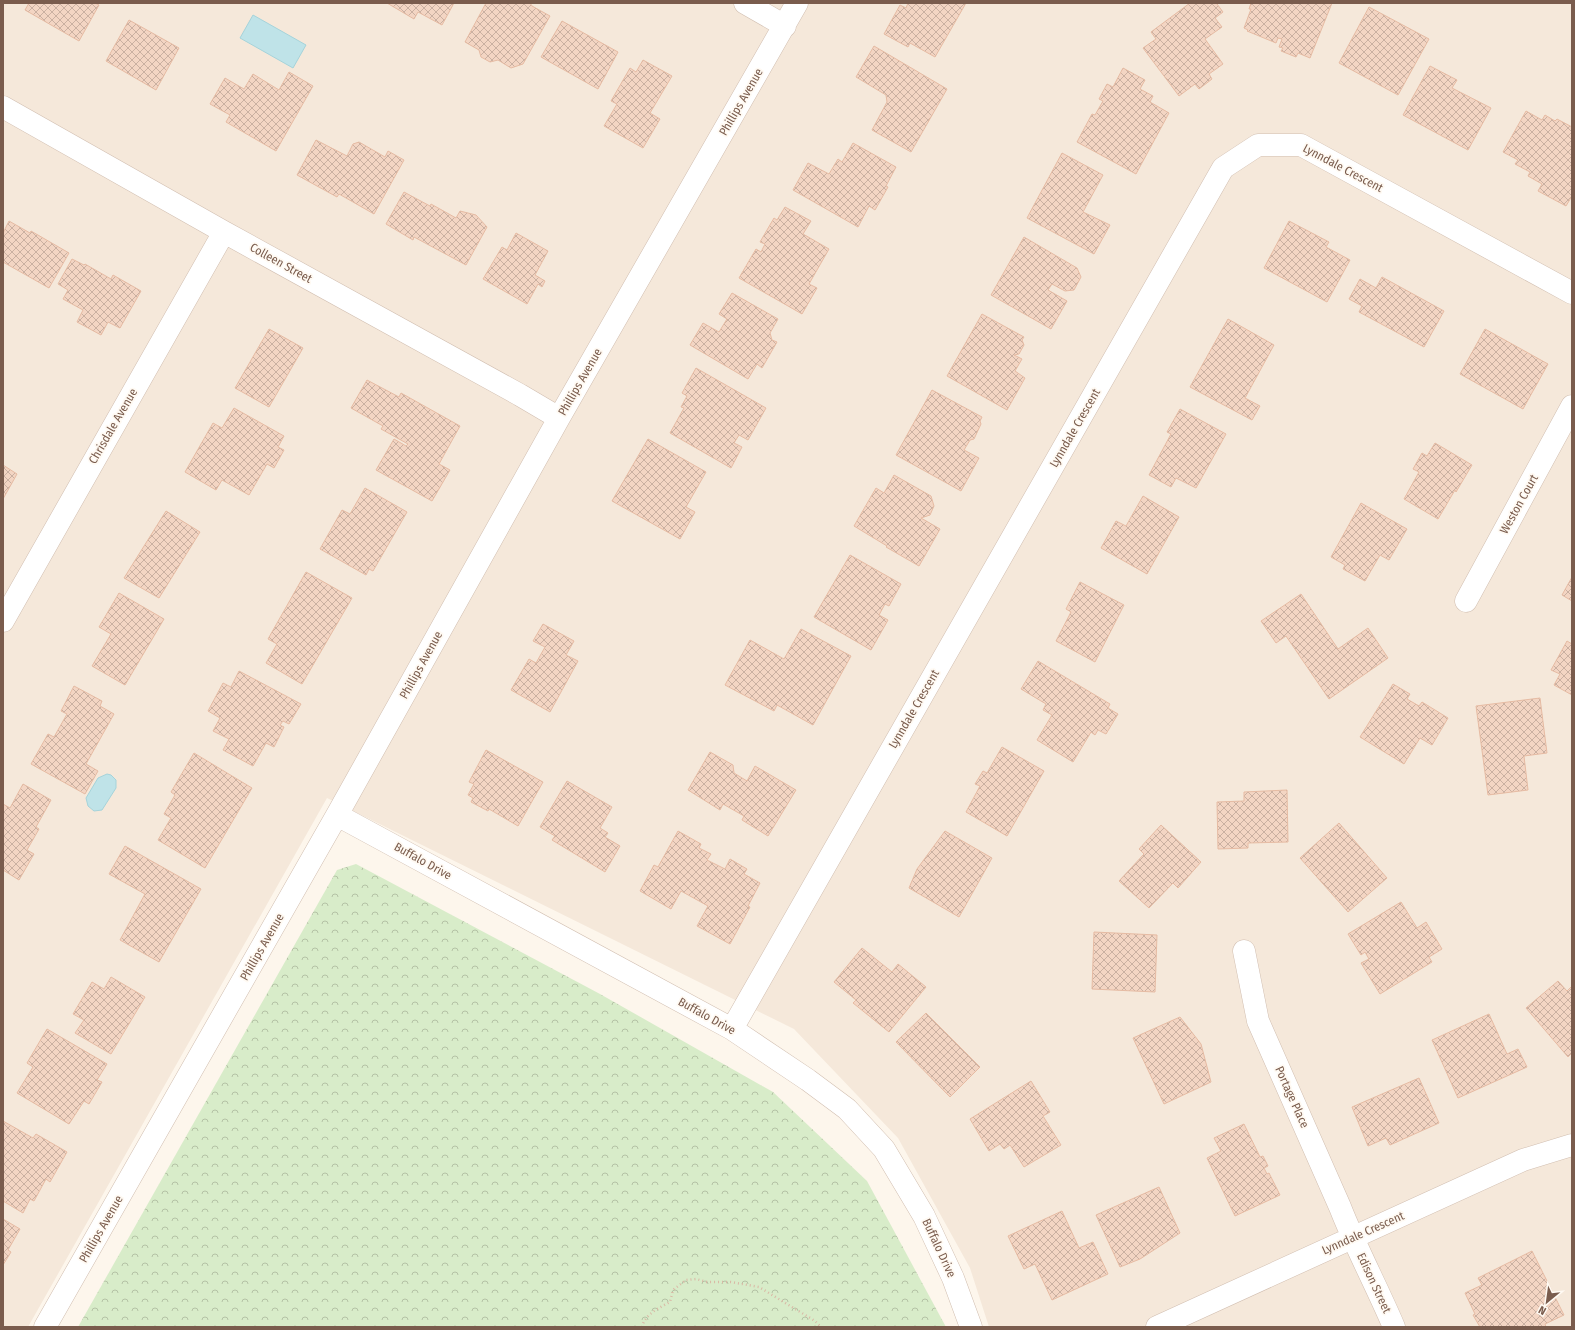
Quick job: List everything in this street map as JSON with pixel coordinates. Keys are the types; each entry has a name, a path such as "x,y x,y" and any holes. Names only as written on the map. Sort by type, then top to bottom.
{"street":[{"path":"744,3 784,26"},
{"name":"Phillips Avenue","path":"45,1327 337,815 559,418 797,3"},
{"name":"Colleen Street","path":"3,107 224,232 559,418"},
{"name":"Lynndale Crescent","path":"732,1029 1223,168 1258,145 1301,145 1572,292"},
{"name":"Chrisdale Avenue","path":"3,621 224,232"},
{"name":"Weston Court","path":"1466,601 1572,406"},
{"name":"Buffalo Drive","path":"337,815 732,1029 808,1080 847,1109 884,1148 924,1216 953,1278 971,1327"},
{"name":"Portage Place","path":"1244,951 1258,1021 1340,1207 1352,1239"},
{"name":"Lynndale Crescent","path":"1157,1327 1523,1160 1572,1145"},
{"name":"Edison Street","path":"1352,1239 1373,1279 1394,1327"}],"path":[{"path":"642,1327 644,1320 653,1312 670,1302 673,1290 686,1280 696,1279 707,1282 731,1282 759,1287 815,1321 821,1327"}],"shaded area":[{"path":"3,3 1572,3 1572,1327 989,1327 970,1268 898,1138 794,1029 327,798 28,1327 3,1327"}],"green space":[{"path":"356,864 600,994 773,1092 867,1181 946,1327 78,1327 337,870"}],"water":[{"path":"253,15 306,45 293,68 240,38"},
{"path":"107,774 111,775 116,780 116,788 102,810 94,811 88,806 86,798 98,778"}],"building":[{"path":"29,3 95,3 99,5 79,41 25,10"},
{"path":"387,3 454,3 442,25 418,12 414,19"},
{"path":"486,3 530,3 532,6 550,16 523,64 511,68 498,60 490,62 481,57 479,50 465,42"},
{"path":"908,3 966,3 935,57 910,43 908,47 884,34 900,5 906,8"},
{"path":"1190,3 1219,3 1217,4 1223,12 1215,18 1222,27 1205,39 1223,64 1209,74 1212,79 1199,89 1195,84 1179,96 1143,48 1156,39 1151,32"},
{"path":"1251,3 1332,3 1310,58 1298,53 1296,57 1281,51 1283,48 1279,47 1282,39 1278,38 1276,43 1247,31 1248,30 1244,28 1251,9 1249,9"},
{"path":"1369,7 1429,39 1398,95 1339,63"},
{"path":"129,20 179,48 156,90 106,61"},
{"path":"562,21 618,52 598,89 541,57"},
{"path":"874,46 947,89 911,152 872,130 887,102 886,95 856,77"},
{"path":"643,60 672,76 650,113 660,119 643,148 604,126 617,104 611,101 630,68 636,72"},
{"path":"1430,66 1457,80 1452,88 1491,108 1468,150 1403,115"},
{"path":"1123,68 1145,80 1140,89 1153,96 1150,102 1169,113 1136,174 1077,142 1092,114 1095,115 1103,101 1099,99 1107,84 1113,87"},
{"path":"289,72 313,86 276,151 226,122 230,115 210,104 225,78 244,89 253,74 279,90"},
{"path":"1526,111 1542,120 1545,115 1555,121 1557,119 1572,127 1572,196 1566,206 1538,191 1542,184 1528,176 1530,172 1515,164 1518,160 1503,152"},
{"path":"316,140 347,156 353,144 359,142 385,157 388,151 404,160 374,214 339,194 337,197 297,175"},
{"path":"853,143 896,167 886,186 888,187 875,210 869,206 858,227 793,190 808,163 829,174 838,159 842,162"},
{"path":"1062,153 1103,175 1083,212 1110,225 1094,254 1027,218"},
{"path":"404,192 430,206 431,204 456,218 460,211 476,215 487,227 466,265 414,237 413,240 386,224"},
{"path":"785,207 811,221 803,234 829,249 809,284 817,288 802,314 739,278 756,249 761,252 765,244 760,242 774,218 777,220"},
{"path":"9,221 30,233 31,231 69,253 49,288 3,262 3,233"},
{"path":"1289,221 1329,242 1326,247 1350,260 1327,302 1264,268"},
{"path":"516,233 548,251 535,275 545,281 542,287 538,284 527,304 483,279 502,247 507,250"},
{"path":"1024,237 1077,268 1081,277 1074,290 1065,291 1052,284 1048,290 1067,301 1051,329 991,295"},
{"path":"72,259 84,265 85,264 111,279 113,275 141,291 120,328 108,322 101,335 77,322 83,310 63,299 68,290 58,284"},
{"path":"1382,277 1444,311 1424,347 1359,312 1362,306 1349,299 1360,279 1376,288"},
{"path":"732,293 778,319 770,333 772,340 777,342 762,368 757,364 748,379 690,345 703,323 719,332 727,319 719,314"},
{"path":"982,314 1024,337 1022,340 1024,345 1019,354 1014,355 1022,359 1015,371 1025,378 1007,410 947,376"},
{"path":"1228,319 1274,345 1245,398 1260,406 1252,420 1190,387"},
{"path":"269,329 303,348 269,407 235,388"},
{"path":"1485,329 1548,364 1523,409 1460,374"},
{"path":"696,368 766,408 748,440 739,435 734,443 742,447 731,468 670,433 684,408 681,407 687,396 682,393"},
{"path":"367,380 399,397 401,393 460,426 439,464 450,470 432,501 376,470 394,439 406,446 408,444 381,429 383,426 351,408"},
{"path":"932,390 982,417 980,421 981,424 974,439 970,440 964,450 979,458 961,491 896,455"},
{"path":"234,408 284,436 278,447 284,450 274,468 267,464 249,495 222,480 216,490 185,472 213,423 222,428"},
{"path":"1180,409 1226,434 1196,488 1176,478 1171,487 1149,475 1171,434 1167,432"},
{"path":"648,439 706,472 686,507 695,512 680,539 612,501"},
{"path":"1435,443 1472,465 1438,519 1404,499 1419,472 1413,469 1422,453 1427,456"},
{"path":"3,465 17,474 3,499"},
{"path":"894,475 931,496 934,506 930,515 921,518 940,529 919,566 854,526 876,488 884,493"},
{"path":"365,488 407,512 373,571 369,569 366,575 320,549 342,510 350,514"},
{"path":"1143,496 1179,517 1147,574 1101,548 1116,521 1126,526"},
{"path":"1361,503 1407,529 1389,560 1380,555 1365,581 1343,569 1345,565 1331,557"},
{"path":"166,511 200,532 159,598 124,578"},
{"path":"850,555 901,584 889,606 885,604 879,615 888,620 871,650 814,617"},
{"path":"306,572 352,598 302,684 266,663 277,644 268,639"},
{"path":"1572,577 1572,601 1562,595"},
{"path":"1080,582 1124,605 1095,662 1056,641 1071,612 1066,609"},
{"path":"119,593 164,619 125,685 92,666 111,634 99,627"},
{"path":"1301,594 1338,649 1368,628 1388,658 1329,699 1286,636 1276,643 1261,621"},
{"path":"543,624 574,641 566,655 578,661 550,712 511,690 529,659 536,663 545,647 533,641"},
{"path":"801,629 851,656 813,725 777,705 774,711 725,685 750,640 784,659"},
{"path":"1567,641 1572,644 1572,695 1554,685 1560,674 1551,670"},
{"path":"1038,661 1110,704 1108,708 1118,714 1106,734 1098,730 1095,735 1091,732 1073,762 1037,740 1052,715 1043,710 1046,704 1021,689"},
{"path":"239,671 301,704 289,724 283,721 280,725 284,727 274,747 266,743 253,766 223,750 229,739 213,731 220,718 208,711 223,683 231,687"},
{"path":"1393,684 1410,694 1407,699 1419,706 1422,702 1448,718 1432,745 1420,738 1404,764 1360,737"},
{"path":"74,686 102,701 100,706 114,714 86,764 98,771 85,794 31,764 48,734 54,737 67,714 61,711"},
{"path":"1540,698 1547,753 1524,756 1528,790 1488,795 1476,706"},
{"path":"1002,747 1044,771 1007,836 966,812 980,786 975,784 983,771 987,773"},
{"path":"486,750 543,782 518,826 489,809 488,811 471,802 473,798 468,795 474,784 469,782"},
{"path":"710,752 733,765 734,773 747,781 755,766 796,790 768,836 742,820 744,816 723,804 720,810 688,790"},
{"path":"194,753 252,788 205,868 158,840 171,818 164,814 175,795 171,792"},
{"path":"567,781 612,807 600,828 608,833 605,837 620,846 605,872 552,840 555,836 540,827"},
{"path":"23,784 51,800 36,827 39,829 27,850 34,854 19,880 3,870 3,804 10,808"},
{"path":"1287,790 1288,842 1248,843 1248,848 1218,849 1217,802 1244,801 1244,792"},
{"path":"1339,823 1387,878 1348,912 1300,858"},
{"path":"1161,825 1201,862 1178,888 1173,883 1149,908 1119,881 1144,854 1139,849"},
{"path":"678,831 701,844 699,848 711,854 707,860 725,869 730,859 747,869 744,874 760,883 748,906 750,907 730,944 697,926 708,906 681,891 671,909 640,891 654,865 658,867"},
{"path":"945,831 992,858 959,917 909,888 917,869"},
{"path":"125,846 201,889 159,962 120,940 145,894 109,874"},
{"path":"1401,902 1417,928 1426,922 1442,949 1429,957 1432,962 1380,994 1361,963 1369,959 1365,952 1361,955 1348,934"},
{"path":"1094,932 1157,935 1155,992 1092,989"},
{"path":"862,948 892,972 898,964 926,987 889,1032 853,1003 856,1000 834,982"},
{"path":"111,977 145,997 111,1054 75,1033 84,1020 73,1014 92,982 104,989"},
{"path":"1558,981 1567,991 1572,986 1572,1053 1568,1057 1526,1008"},
{"path":"926,1013 980,1067 950,1097 896,1042"},
{"path":"1489,1014 1507,1054 1518,1049 1527,1067 1458,1098 1432,1040"},
{"path":"1180,1017 1201,1044 1211,1082 1164,1104 1133,1038"},
{"path":"47,1029 107,1064 97,1080 102,1082 89,1104 84,1101 69,1124 17,1093 33,1067 27,1063"},
{"path":"1419,1078 1439,1123 1390,1145 1386,1138 1368,1146 1352,1107"},
{"path":"1031,1081 1050,1112 1043,1116 1061,1145 1024,1167 1010,1145 1004,1149 1000,1144 989,1151 970,1119"},
{"path":"3,1121 33,1138 36,1134 67,1152 50,1182 46,1179 34,1201 30,1199 23,1213 3,1201"},
{"path":"1244,1124 1260,1157 1263,1156 1268,1166 1264,1168 1267,1174 1269,1173 1280,1195 1235,1216 1207,1158 1221,1151 1214,1138"},
{"path":"1159,1187 1180,1233 1140,1259 1120,1267 1096,1215"},
{"path":"1062,1211 1079,1248 1093,1242 1108,1274 1052,1300 1035,1264 1024,1269 1008,1236"},
{"path":"3,1219 20,1229 8,1250 11,1252 3,1265"},
{"path":"1532,1251 1564,1315 1545,1324 1546,1327 1480,1327 1473,1315 1475,1314 1465,1293 1482,1285 1478,1278"}]}
